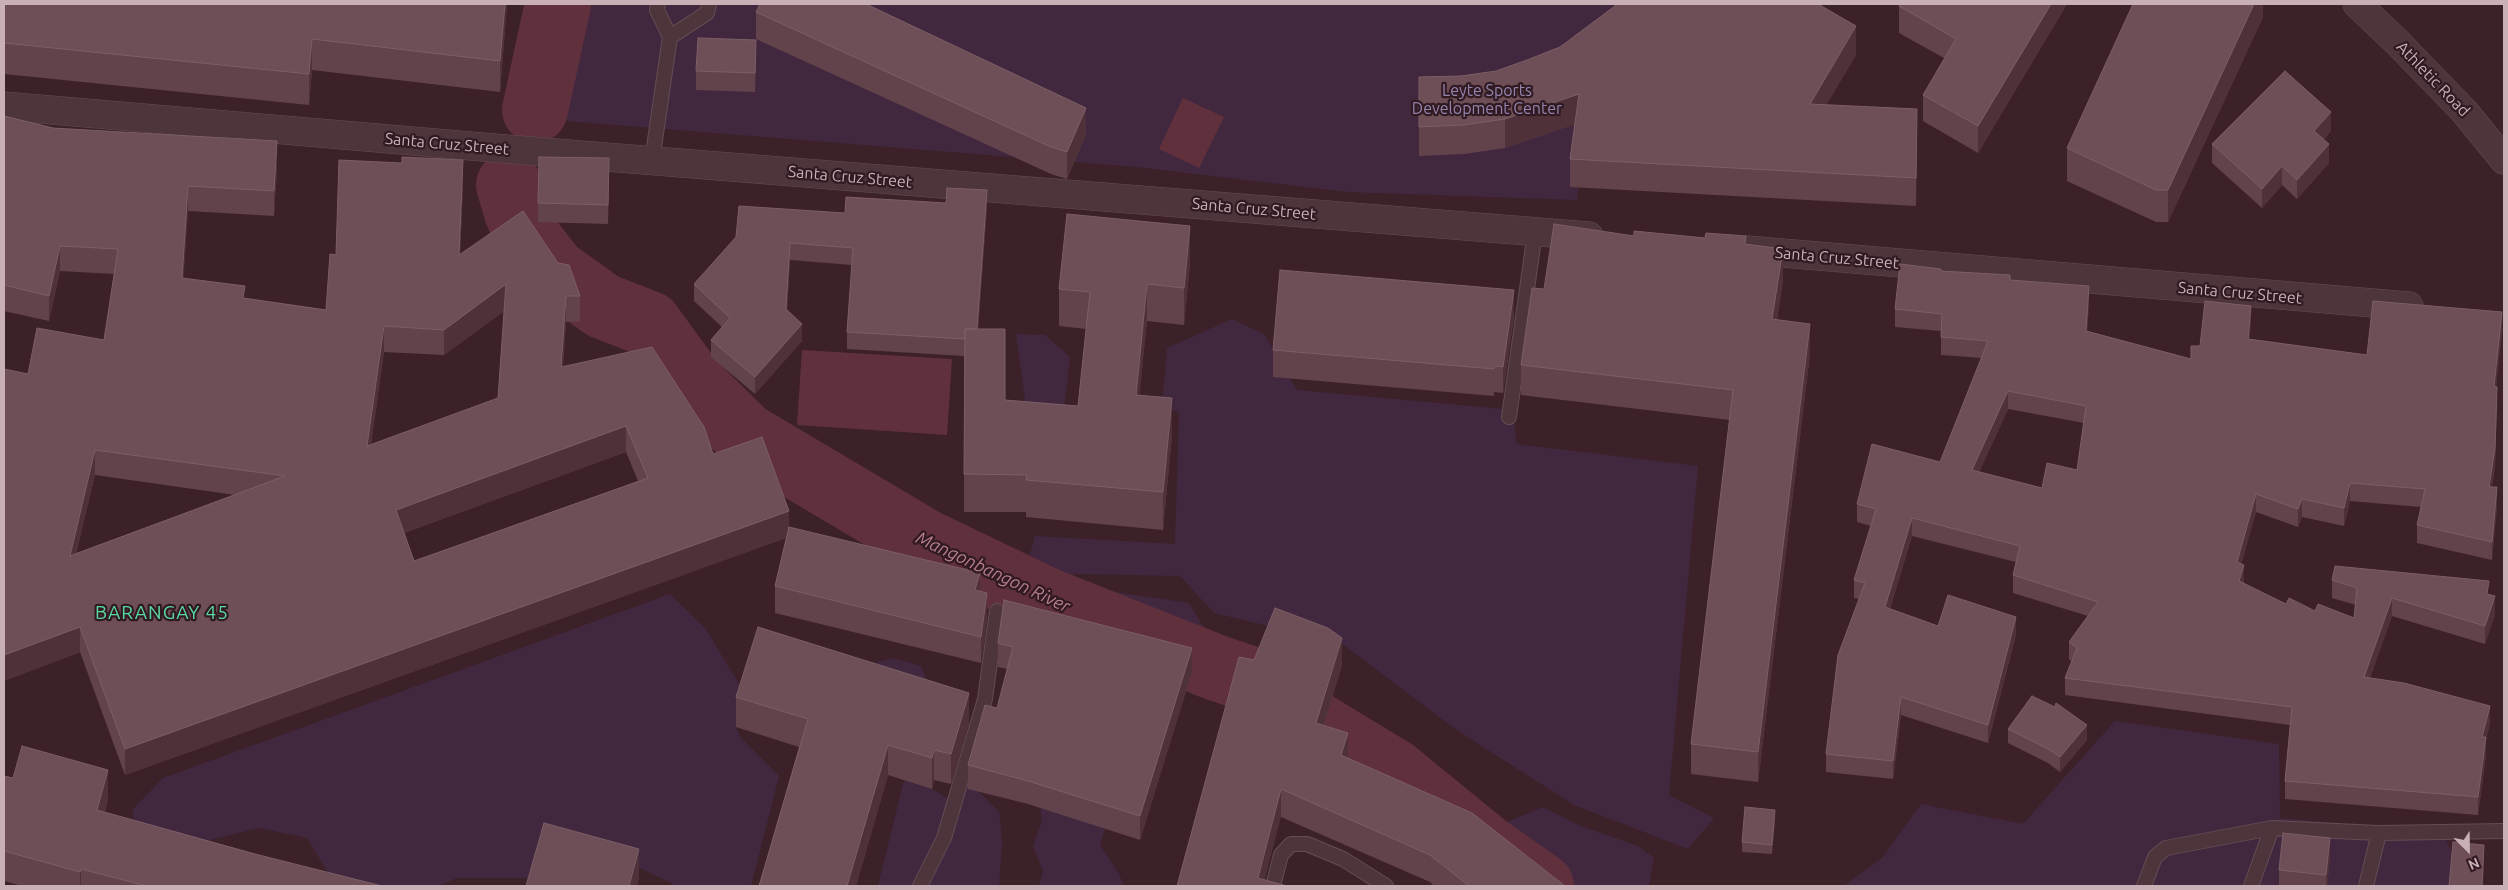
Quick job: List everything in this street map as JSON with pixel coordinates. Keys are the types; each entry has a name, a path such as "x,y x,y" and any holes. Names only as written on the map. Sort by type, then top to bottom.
{"street":[{"name":"Athletic Road","path":"2357,4 2496,138 2504,160"},
{"name":"Santa Cruz Street","path":"4,106 494,148 1614,239"},
{"name":"Santa Cruz Street","path":"1722,248 2434,308"}],"lane":[{"path":"652,161 670,37 657,10 658,4"},
{"path":"670,37 707,13 709,4"},
{"path":"1509,417 1535,232"},
{"path":"920,886 944,838 985,699 997,611"},
{"path":"2251,886 2272,828"},
{"path":"2144,886 2155,857 2166,848 2272,828 2379,833 2504,831"},
{"path":"2366,886 2379,833"},
{"path":"1273,886 1281,855 1292,844 1308,844 1343,859 1386,886"}],"green space":[{"name":"Leyte Sports Development Center","path":"567,4 1705,4 1585,134 1577,200 1348,192 1137,167 554,120"},
{"path":"1232,319 1264,334 1297,390 1514,410 1516,444 1698,466 1669,795 1714,818 1688,849 1574,805 1455,729 1341,643 1214,613 1180,576 1035,573 1029,558 1035,536 1175,544 1179,412 1162,407 1167,348"},
{"path":"1016,334 1045,335 1070,357 1064,410 1027,414"},
{"path":"1069,585 1189,603 1221,656 1179,664 1012,649 1017,592"},
{"path":"670,594 705,628 744,692 736,727 741,738 779,776 751,886 673,886 671,883 615,856 557,878 457,878 437,886 336,886 307,838 259,828 198,843 141,839 132,810 163,778"},
{"path":"894,658 921,666 930,689 863,666"},
{"path":"2115,721 2279,744 2280,818 2443,833 2459,868 2458,886 1844,886 1882,858 1921,804 2023,824"},
{"path":"1374,729 1504,823 1543,807 1578,825 1638,846 1654,858 1649,886 1547,886 1384,785 1369,750"},
{"path":"1135,734 1100,845 1119,874 1124,886 1039,886 1043,871 1033,846 1042,821 1037,778"},
{"path":"971,778 979,792 999,812 1002,841 999,886 878,886 904,780 932,789 949,800"}],"shaded area":[{"path":"1183,98 1224,117 1199,168 1159,149"},
{"path":"802,350 952,359 947,435 797,425"}],"building":[{"path":"4,4 505,4 500,61 312,39 309,74 4,43"},
{"path":"760,4 866,4 1086,108 1067,152 1051,147 756,12"},
{"path":"1617,4 1818,4 1856,26 1810,104 1917,109 1916,178 1570,159 1579,94 1505,119 1464,125 1419,127 1419,77 1461,76 1496,71 1527,60 1560,47"},
{"path":"1900,4 2051,4 1978,126 1923,95 1956,39 1899,6"},
{"path":"2133,4 2254,4 2168,190 2156,190 2067,148"},
{"path":"698,38 756,40 755,73 696,71"},
{"path":"2285,71 2331,112 2314,131 2329,144 2297,180 2282,166 2262,189 2212,144"},
{"path":"4,116 53,128 277,141 274,191 188,186 182,278 245,286 243,298 326,310 330,254 336,255 339,160 402,163 402,157 463,160 459,255 523,211 558,263 569,265 580,296 566,296 561,367 652,347 704,427 713,454 762,437 789,511 125,749 80,627 4,655 4,369 28,374 37,328 104,340 118,249 60,246 49,296 4,285","holes":["506,284 498,398 367,446 384,326 444,330","626,426 648,478 414,561 396,510","95,450 285,476 70,556"]},
{"path":"539,157 609,158 608,205 538,203"},
{"path":"947,188 987,190 977,329 965,329 965,339 847,332 853,248 790,243 786,309 802,324 755,377 711,340 730,318 694,284 736,237 739,206 845,213 846,197 946,203"},
{"path":"1067,214 1190,226 1184,288 1147,284 1136,395 1172,398 1163,492 1026,480 1027,475 964,474 965,329 1005,329 1005,400 1078,406 1090,292 1059,289"},
{"path":"1554,224 1634,236 1634,231 1705,238 1706,233 1746,236 1745,244 1783,249 1772,319 1810,324 1758,752 1691,744 1733,390 1521,365 1532,288 1544,289"},
{"path":"1900,264 1941,269 1941,271 2010,275 2010,280 2089,286 2086,331 2191,359 2191,346 2200,346 2205,301 2251,306 2248,339 2367,355 2373,301 2502,312 2494,386 2497,387 2495,448 2489,487 2497,487 2492,542 2417,525 2425,489 2350,483 2344,508 2302,499 2298,509 2256,494 2237,562 2244,565 2239,581 2286,604 2289,598 2315,611 2318,604 2354,618 2357,588 2332,580 2335,566 2489,581 2487,594 2495,596 2485,626 2392,598 2364,677 2404,683 2490,706 2482,737 2486,737 2478,797 2285,781 2292,707 2065,678 2077,648 2069,642 2098,602 2013,575 2020,546 1912,518 1885,607 1938,626 1948,595 2016,617 1988,725 1901,697 1893,761 1826,754 1838,655 1865,583 1854,580 1876,509 1857,504 1872,444 1940,462 1988,341 1941,337 1942,314 1895,309","holes":["2008,391 2086,406 2077,470 2047,463 2042,488 1972,470"]},
{"path":"1280,270 1514,290 1503,367 1494,366 1494,369 1273,350"},
{"path":"789,527 980,573 975,590 987,593 981,637 775,586"},
{"path":"1004,600 1192,648 1140,816 1028,781 968,765 985,705 997,708 1013,647 998,643"},
{"path":"1275,608 1328,628 1342,638 1316,723 1348,733 1341,755 1472,813 1565,886 1469,886 1430,855 1281,789 1258,878 1287,886 1177,886 1239,657 1254,660"},
{"path":"758,627 969,693 951,754 934,750 932,758 888,745 847,886 759,886 808,719 736,697"},
{"path":"2032,696 2055,707 2056,703 2087,725 2060,757 2008,729"},
{"path":"22,746 108,770 97,810 255,854 382,886 147,886 81,869 80,872 4,851 4,776 13,778"},
{"path":"1745,807 1775,810 1772,845 1742,842"},
{"path":"544,823 639,849 629,886 526,886"},
{"path":"2283,833 2330,838 2326,875 2279,870"},
{"path":"2453,842 2484,845 2482,886 2449,886"}],"waterway":[{"name":"Mangonbangon River","path":"535,110 558,4"},
{"name":"Mangonbangon River","path":"509,185 517,212 528,238 554,271 603,306 649,324 692,383 746,436 925,542 1048,601 1217,668 1279,689 1305,718 1394,772 1487,848 1541,886"}],"district":[{"name":"BARANGAY 45","path":"162,613"}]}
